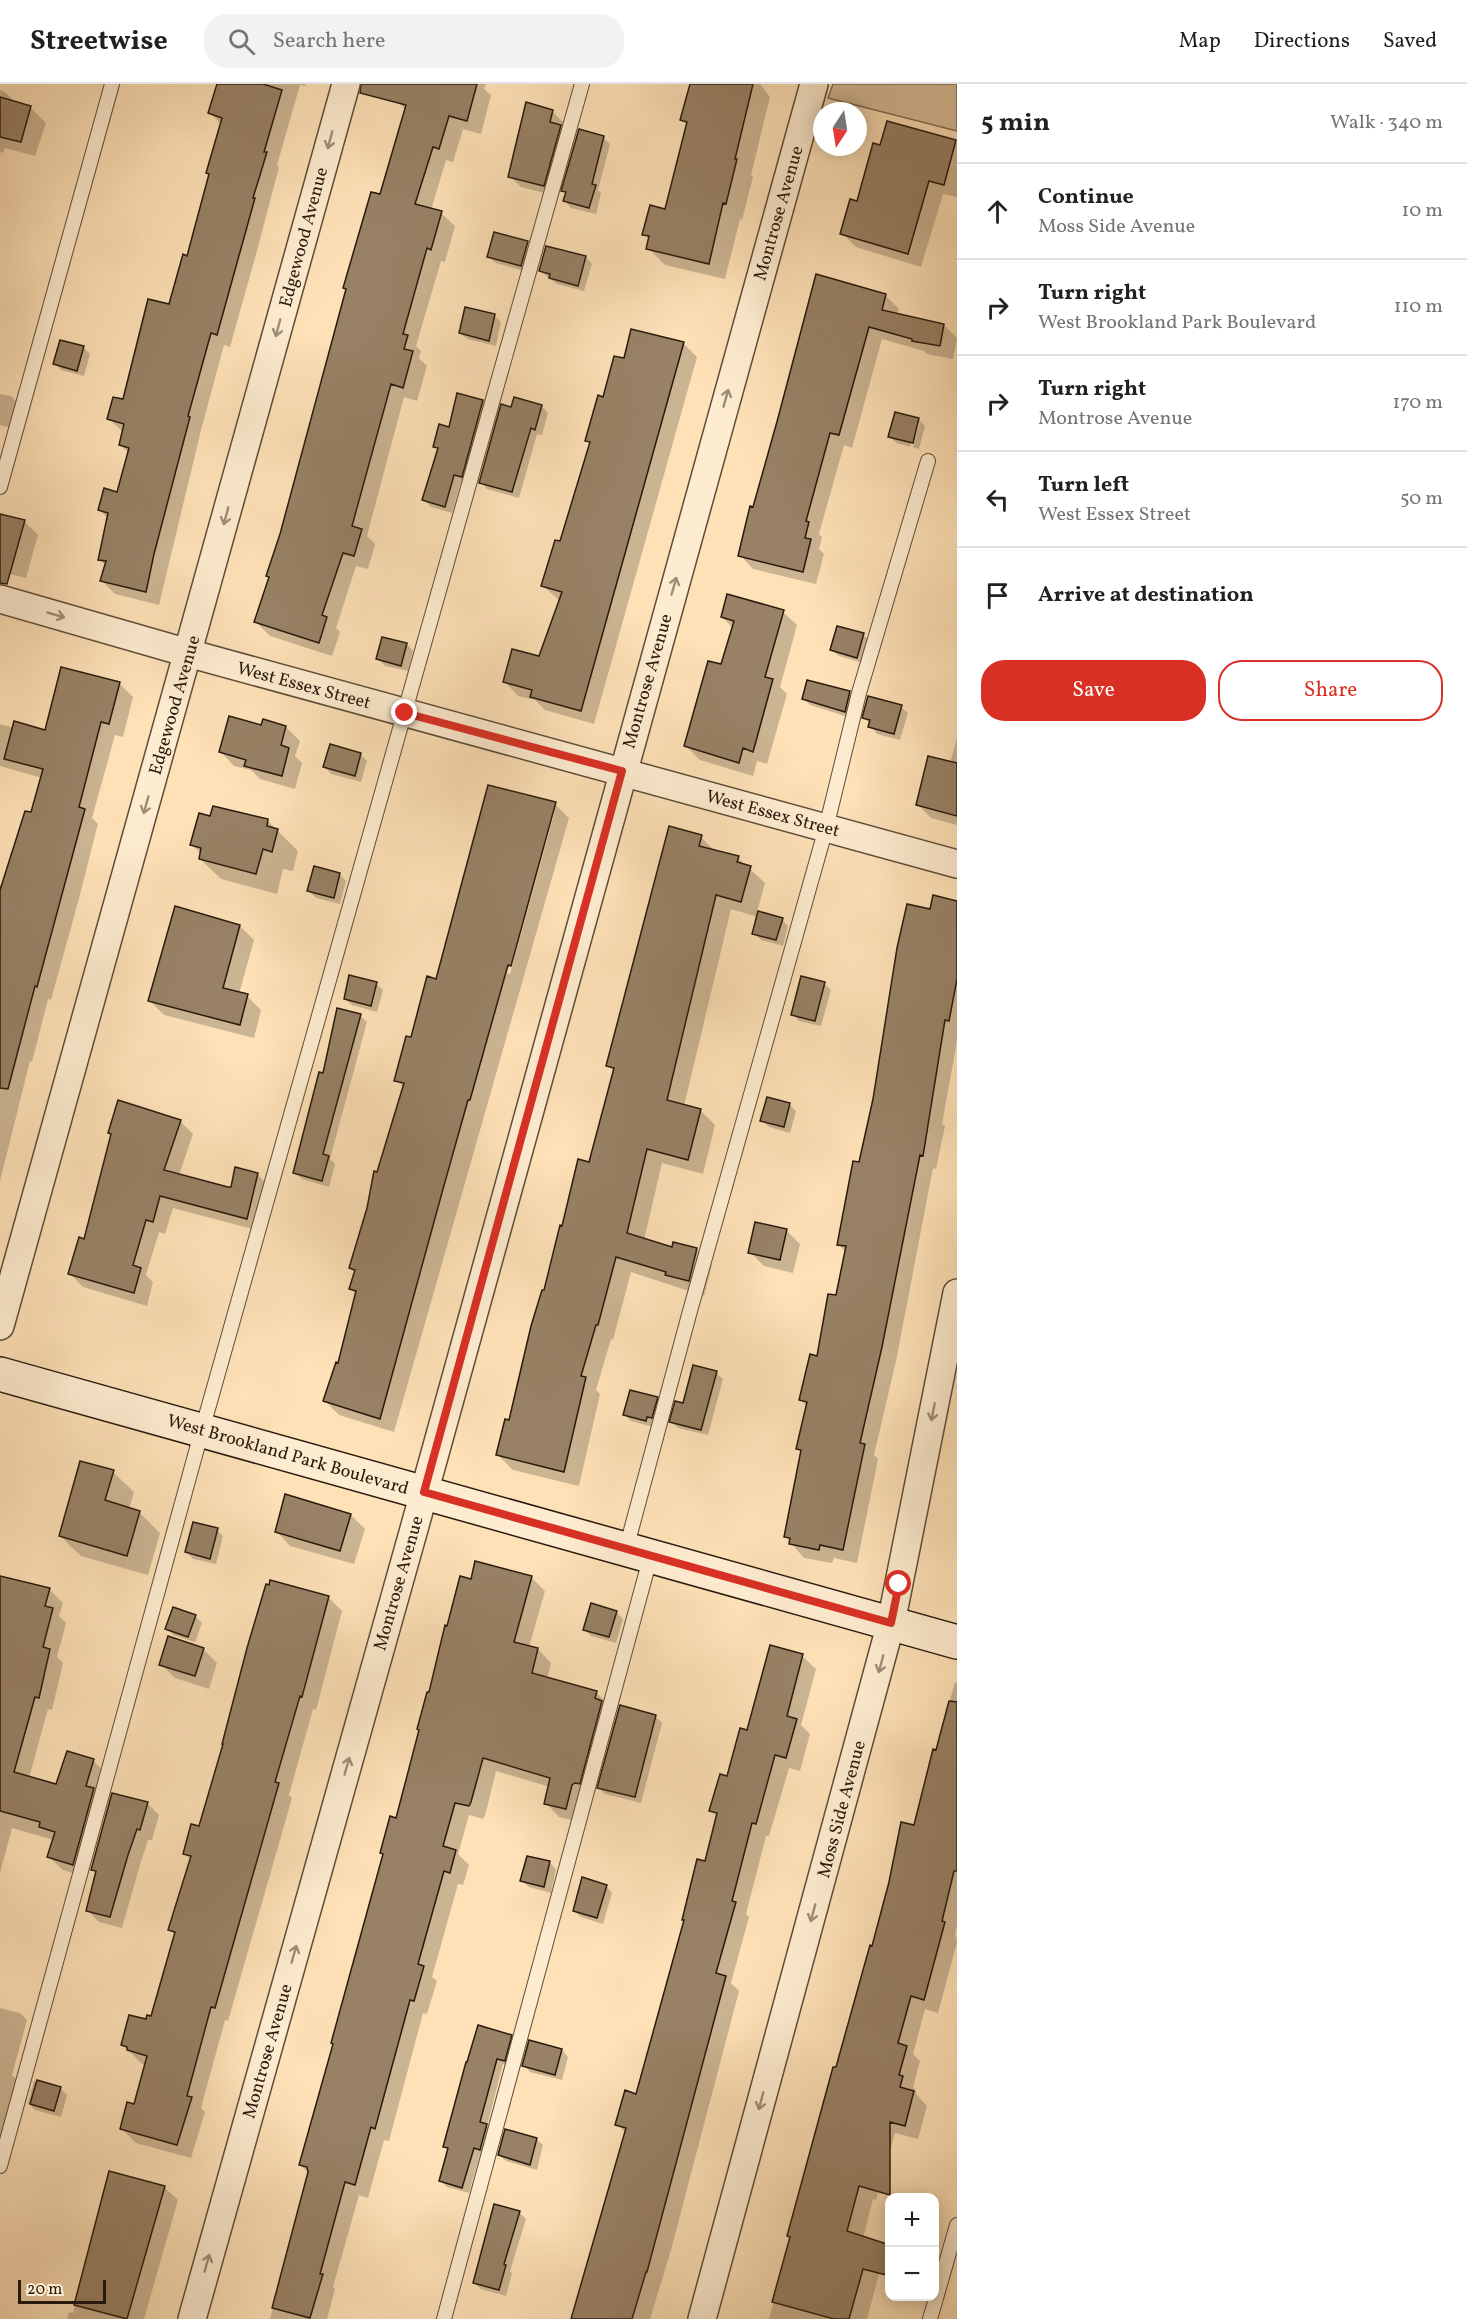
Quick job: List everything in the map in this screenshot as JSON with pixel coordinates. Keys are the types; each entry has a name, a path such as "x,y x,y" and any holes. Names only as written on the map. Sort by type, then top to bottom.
{"main road":[{"name":"West Brookland Park Boulevard","path":"0,1374 957,1642"}],"street":[{"name":"Edgewood Avenue","path":"0,1326 346,84"},
{"name":"Montrose Avenue","path":"192,2319 814,84"},
{"name":"West Essex Street","path":"0,599 188,653 957,864"},
{"name":"Moss Side Avenue","path":"702,2319 891,1623 957,1293"}],"lane":[{"path":"0,487 112,84"},
{"path":"0,2166 202,1430 582,84"},
{"path":"444,2319 639,1552 697,1288 826,828 859,693 928,461"},
{"path":"930,2319 957,2225"}],"shaded area":[{"path":"833,84 957,84 957,131 867,108 867,102 844,102 828,98"}],"building":[{"path":"217,84 263,84 282,90 217,335 211,333 188,416 190,417 146,592 100,581 106,561 98,560 108,513 98,510 104,488 117,492 129,448 119,445 124,424 107,419 113,397 123,399 148,299 169,304 183,254 187,256 209,174 206,173 222,118 208,113"},
{"path":"361,84 477,84 467,121 449,116 439,149 433,147 415,204 442,211 431,250 427,248 403,334 408,335 404,349 413,351 403,388 391,384 352,526 362,529 354,556 343,553 322,615 327,617 319,643 254,622 269,577 266,576 280,534 346,289 343,288 371,192 380,194 406,105 360,93"},
{"path":"690,84 753,84 726,204 723,203 709,264 646,249 649,236 642,235 650,205 665,209 687,122 680,120"},
{"path":"0,97 31,106 21,142 0,137"},
{"path":"526,102 553,110 550,122 561,125 544,186 508,177"},
{"path":"887,121 956,140 944,185 929,181 908,254 840,234 850,199 857,201 873,143 880,145"},
{"path":"579,129 604,136 592,184 596,185 589,208 563,201 566,192 561,191"},
{"path":"494,232 528,241 521,266 487,257"},
{"path":"546,246 586,256 578,286 549,278 550,274 539,271"},
{"path":"816,274 886,294 882,310 944,324 940,346 912,341 912,339 869,327 839,435 830,433 806,521 809,522 805,538 811,539 803,572 738,556"},
{"path":"465,307 495,314 489,341 459,333"},
{"path":"631,329 684,342 581,711 530,697 532,690 503,682 512,649 539,656 562,592 541,586 555,540 560,541 590,442 585,441 598,395 603,397 614,356 624,358"},
{"path":"60,340 84,346 77,371 53,364"},
{"path":"457,393 483,400 462,477 454,475 445,507 422,500 438,448 433,447 439,424 449,427"},
{"path":"514,397 542,405 535,430 531,428 512,492 479,483 501,404 511,407"},
{"path":"895,412 919,418 913,443 888,437"},
{"path":"0,514 25,520 7,584 0,583"},
{"path":"727,594 784,610 765,677 773,679 753,752 743,748 739,763 684,746 708,661 721,664 734,621 721,617"},
{"path":"837,626 864,633 857,658 830,650"},
{"path":"382,637 407,643 401,666 376,659"},
{"path":"61,667 120,682 109,724 101,722 79,807 85,809 8,1089 0,1088 0,890 25,811 31,812 43,769 4,759 14,721 45,730"},
{"path":"807,680 850,691 845,712 802,699"},
{"path":"868,696 902,705 894,734 868,727 870,720 862,718"},
{"path":"229,716 261,725 263,719 286,726 281,745 289,748 282,776 244,766 246,760 219,752"},
{"path":"330,744 361,753 355,776 323,767"},
{"path":"928,756 957,763 957,816 916,805"},
{"path":"488,785 556,802 511,966 508,965 470,1100 468,1100 380,1419 323,1401 336,1362 338,1363 356,1291 349,1289 355,1270 349,1268 367,1208 374,1171 377,1172 404,1083 394,1081 406,1036 411,1037 427,976 436,979"},
{"path":"213,806 268,819 267,826 278,829 272,852 263,849 256,874 199,859 201,848 190,845 199,813 210,816"},
{"path":"669,826 702,835 699,846 739,856 737,862 751,866 741,902 716,895 667,1100 701,1109 688,1160 647,1149 627,1233 672,1247 673,1242 697,1248 689,1281 616,1257 598,1325 596,1325 581,1376 586,1377 564,1472 496,1455 505,1419 509,1420 531,1326 542,1290 544,1290 578,1159 589,1162 614,1068 606,1066"},
{"path":"314,866 340,873 334,898 307,891"},
{"path":"933,895 957,901 957,979 949,1021 945,1020 923,1156 920,1155 882,1347 860,1443 865,1444 843,1550 820,1545 819,1550 789,1544 790,1538 784,1537 801,1450 796,1449 807,1402 799,1400 810,1354 817,1356 828,1294 836,1295 846,1246 837,1245 853,1161 859,1162 873,1099 897,948 907,904 930,909"},
{"path":"175,906 240,925 223,988 248,994 240,1025 148,1001"},
{"path":"758,911 783,918 776,940 752,934"},
{"path":"349,975 377,982 371,1006 344,999"},
{"path":"801,976 825,982 815,1021 791,1015"},
{"path":"337,1008 361,1014 323,1154 329,1156 322,1181 293,1173 319,1072 323,1073"},
{"path":"767,1097 790,1103 784,1127 760,1121"},
{"path":"118,1100 181,1120 164,1170 228,1187 231,1187 235,1167 258,1173 247,1219 160,1196 153,1222 146,1220 133,1265 141,1268 134,1293 68,1274 79,1237 84,1239 111,1134 108,1133"},
{"path":"755,1222 787,1229 780,1260 748,1253"},
{"path":"693,1365 717,1371 701,1430 669,1422 675,1401 683,1403"},
{"path":"630,1390 658,1397 652,1418 647,1417 646,1421 623,1415"},
{"path":"80,1461 114,1470 105,1500 140,1511 127,1556 59,1536"},
{"path":"285,1494 351,1514 340,1551 275,1532"},
{"path":"193,1522 218,1528 210,1559 185,1552"},
{"path":"475,1561 532,1576 514,1642 538,1648 532,1673 597,1691 595,1698 602,1701 580,1784 572,1785 566,1809 544,1804 550,1778 483,1758 469,1806 455,1803 443,1846 456,1850 450,1873 444,1871 418,1964 424,1966 414,2001 410,2000 375,2129 371,2127 355,2185 345,2182 310,2318 272,2308 308,2172 307,2167 299,2165 383,1854 380,1853 390,1816 396,1818 445,1625 447,1626 460,1576 471,1579"},
{"path":"0,1576 50,1588 45,1606 53,1608 43,1647 50,1649 39,1698 35,1697 14,1772 56,1784 67,1751 94,1759 86,1786 94,1788 73,1865 47,1857 55,1832 39,1827 40,1822 0,1811"},
{"path":"270,1580 329,1596 302,1697 300,1696 275,1782 279,1783 215,2008 211,2007 187,2096 192,2097 177,2145 120,2129 127,2102 134,2104 147,2056 127,2050 127,2047 121,2045 129,2015 146,2019 147,2015 151,2016 175,1932 168,1930 191,1856 183,1854 191,1824 199,1826 223,1744 247,1648 266,1584 269,1585"},
{"path":"591,1603 617,1611 609,1637 583,1630"},
{"path":"173,1607 196,1615 188,1637 165,1629"},
{"path":"168,1636 204,1648 195,1676 159,1665"},
{"path":"770,1645 803,1654 787,1716 797,1719 786,1758 775,1755 756,1824 752,1823 732,1901 736,1902 716,1973 726,1976 647,2272 632,2319 571,2319 626,2128 615,2125 625,2090 636,2094 684,1920 682,1920 697,1859 705,1861 717,1813 709,1811 720,1774 727,1776 740,1728 747,1730"},
{"path":"949,1701 957,1702 957,1871 954,1871 942,1921 945,1922 924,2000 911,1996 898,2043 907,2046 899,2075 903,2076 900,2087 914,2091 905,2126 890,2122 890,2193 859,2186 847,2231 885,2243 885,2275 863,2269 849,2319 834,2319 772,2302 790,2237 787,2236 833,2067 836,2067 870,1945 872,1946 889,1882 901,1822 914,1825 933,1749 936,1750"},
{"path":"620,1705 656,1715 635,1797 597,1788"},
{"path":"112,1793 148,1802 140,1830 137,1829 128,1855 110,1917 86,1911 96,1871 91,1870"},
{"path":"527,1856 550,1861 544,1887 520,1881"},
{"path":"582,1877 607,1885 597,1918 573,1911"},
{"path":"478,2025 512,2035 505,2061 497,2059 480,2122 487,2124 480,2150 474,2148 462,2188 439,2181 448,2148 443,2147"},
{"path":"529,2040 562,2049 555,2075 522,2066"},
{"path":"37,2080 61,2087 54,2111 30,2104"},
{"path":"505,2129 537,2138 530,2165 498,2155"},
{"path":"109,2171 165,2186 127,2319 74,2305"},
{"path":"494,2204 520,2211 504,2264 506,2265 499,2290 473,2283"}],"route":[{"path":"405,713 622,771 424,1492 891,1623 899,1584"}]}
